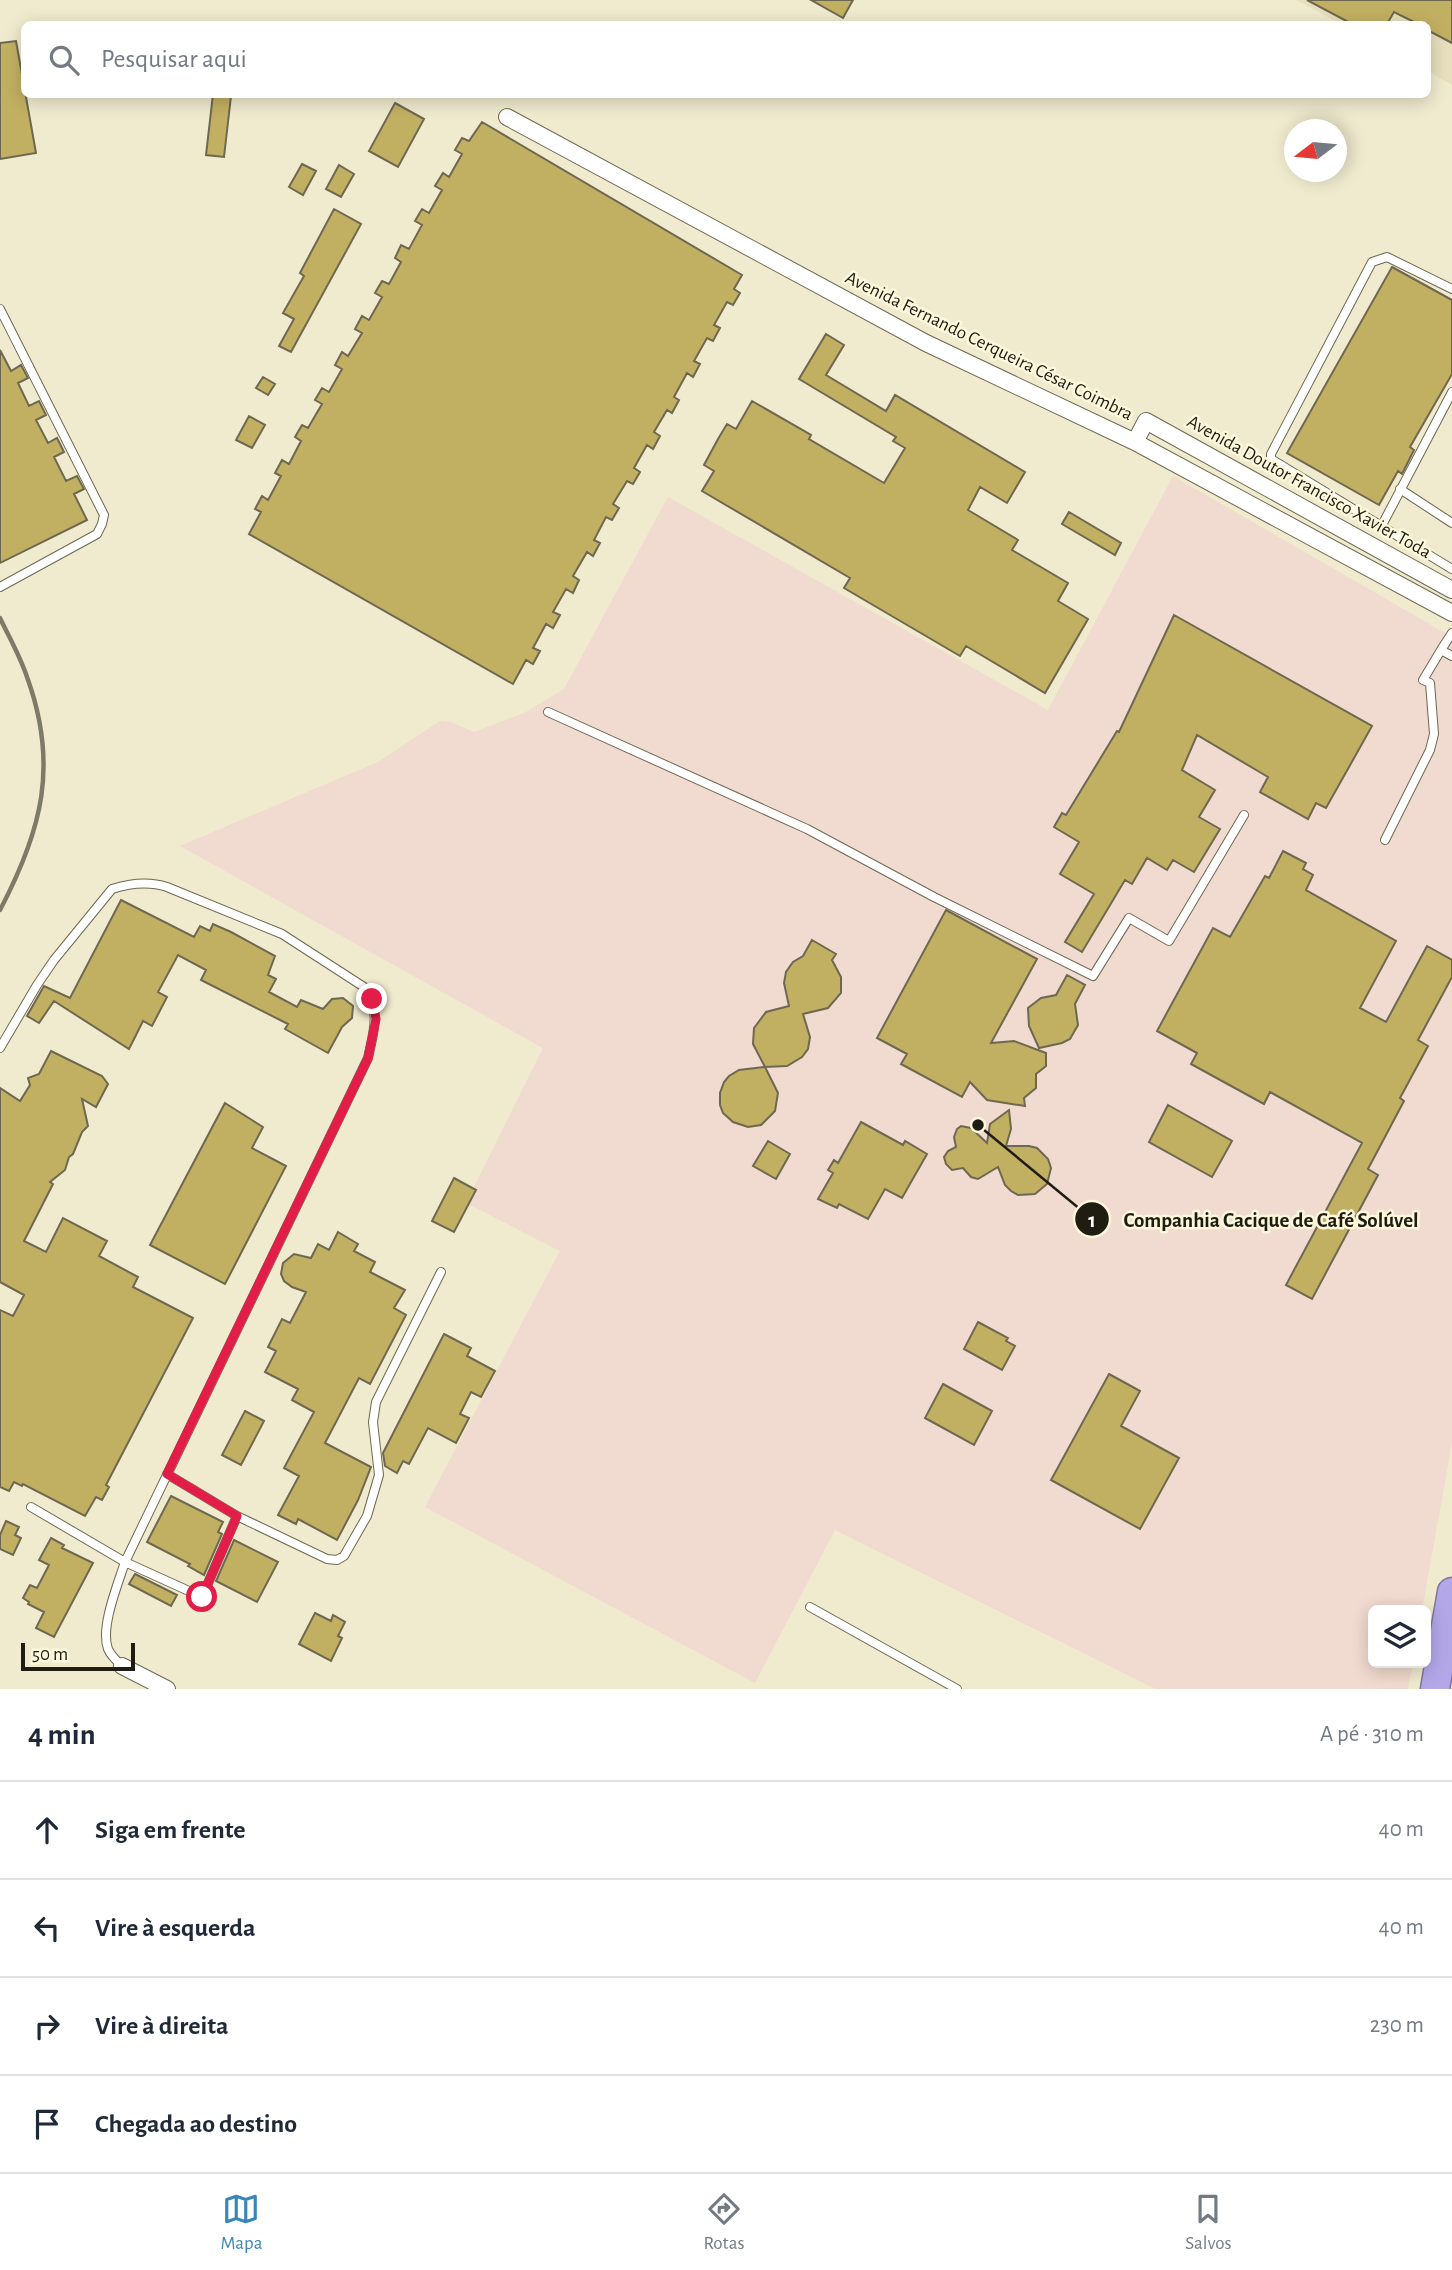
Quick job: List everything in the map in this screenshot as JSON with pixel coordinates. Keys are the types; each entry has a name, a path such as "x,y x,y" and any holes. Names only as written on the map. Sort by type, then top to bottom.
{"highway":[{"path":"1436,1689 1452,1592"}],"street":[{"name":"Avenida Fernando Cerqueira César Coimbra","path":"507,117 926,343 1135,442 1452,613"},
{"name":"Avenida Doutor Francisco Xavier Toda","path":"1135,442 1146,421 1452,590"},
{"path":"122,1666 167,1689"}],"lane":[{"path":"1452,289 1387,257 1372,262 1271,454 1274,463 1452,569"},
{"path":"0,309 104,515 97,534 0,587"},
{"path":"1381,527 1452,392"},
{"path":"1400,489 1452,523"},
{"path":"1385,840 1430,750 1434,734 1430,683 1423,680 1452,634"},
{"path":"1441,650 1452,656"},
{"path":"548,712 807,829 934,897 1093,976 1129,918 1169,941 1244,815"},
{"path":"0,1048 54,960 112,889 125,885 154,883 167,887 282,934 364,987 372,999 376,1019 368,1058 125,1562 107,1626 107,1647 122,1666"},
{"path":"167,1474 237,1516 327,1559 337,1560 344,1556 367,1516 379,1475 373,1422 376,1402 441,1272"},
{"path":"31,1507 125,1562 202,1597 237,1516"},
{"path":"810,1607 957,1689"}],"shaded area":[{"path":"1296,0 1452,0 1452,85 1431,73 1431,21 1335,21"},
{"path":"1173,476 1452,637 1452,1443 1423,1605 1368,1605 1368,1668 1412,1668 1408,1689 1156,1689 835,1530 755,1683 425,1507 560,1251 466,1203 543,1048 180,846 378,762 440,721 450,722 474,732 526,712 564,689 668,497 1048,710"}],"building":[{"path":"811,0 853,0 843,18"},
{"path":"1307,0 1452,0 1452,43 1431,32 1431,21 1412,21 1394,12 1389,21 1346,21"},
{"path":"16,41 21,69 21,98 26,98 36,153 0,159 0,43"},
{"path":"213,98 231,98 224,157 206,155"},
{"path":"395,103 424,119 398,167 369,151"},
{"path":"482,122 742,275 734,289 740,293 733,305 727,302 714,325 720,328 713,341 707,338 694,361 700,364 693,377 687,373 674,397 679,400 672,413 667,410 654,432 660,436 653,449 647,445 634,468 640,472 633,484 627,481 613,504 619,508 612,520 606,517 594,540 600,543 593,556 587,552 573,576 579,580 573,593 566,589 553,612 560,615 553,628 546,624 533,648 540,651 533,664 526,660 513,684 249,534 261,512 255,509 262,496 268,500 281,476 275,473 282,460 289,464 301,441 295,437 302,425 308,428 322,404 315,400 322,388 329,392 342,369 335,365 342,352 348,356 362,333 355,329 362,316 369,320 382,297 375,293 382,281 389,284 401,262 395,258 401,245 409,249 422,225 415,221 422,209 429,213 442,190 435,186 443,173 449,177 462,154 455,150 462,138 469,141"},
{"path":"302,164 316,171 303,195 289,187"},
{"path":"339,165 354,174 341,197 326,189"},
{"path":"334,209 361,224 291,352 279,346 294,319 283,313 304,276 300,273"},
{"path":"1392,267 1452,300 1452,374 1410,447 1414,450 1402,474 1398,471 1379,505 1287,453"},
{"path":"826,334 844,345 826,375 886,411 895,395 1025,472 1007,503 980,487 968,510 1018,540 1012,550 1068,583 1058,601 1088,619 1045,693 966,646 960,656 844,588 850,578 702,491 714,471 704,465 718,439 727,424 736,429 752,401 811,435 809,439 884,483 905,448 893,441 896,437 799,379"},
{"path":"0,350 11,371 21,365 28,378 18,383 29,406 39,401 46,415 36,420 48,443 57,438 64,452 54,457 66,481 77,476 84,489 74,494 87,520 0,563"},
{"path":"263,377 275,384 268,395 256,388"},
{"path":"249,416 265,425 252,448 236,440"},
{"path":"1069,512 1121,543 1115,555 1062,524"},
{"path":"1174,615 1372,726 1326,808 1316,803 1308,819 1260,792 1268,777 1197,735 1182,770 1215,790 1199,817 1220,829 1194,872 1173,860 1167,870 1147,858 1132,884 1125,880 1082,952 1065,942 1094,894 1060,874 1079,842 1054,827 1062,813 1066,815 1117,731 1119,732"},
{"path":"1283,851 1306,863 1303,869 1313,875 1306,890 1396,941 1360,1008 1386,1022 1427,946 1452,960 1452,977 1418,1040 1428,1046 1400,1098 1404,1101 1368,1169 1378,1175 1312,1299 1286,1285 1362,1143 1270,1092 1264,1104 1191,1064 1197,1053 1157,1031 1213,928 1230,937 1265,876 1269,878"},
{"path":"121,900 194,937 200,926 210,931 213,924 231,932 275,956 268,975 276,979 269,992 297,1007 301,1000 323,1009 332,999 343,998 353,1006 352,1018 342,1027 328,1053 285,1029 288,1024 201,980 206,970 178,955 158,992 167,997 152,1026 143,1021 129,1049 54,1001 39,1023 27,1016 44,986 70,998"},
{"path":"946,910 1037,959 991,1043 1014,1041 1046,1053 1046,1066 1036,1074 1036,1088 1024,1098 1025,1106 987,1100 970,1082 962,1097 901,1064 907,1054 877,1038"},
{"path":"812,940 836,954 832,960 841,977 841,993 828,1008 803,1014 810,1037 808,1049 802,1057 787,1066 765,1067 753,1044 754,1028 766,1012 789,1006 784,983 786,972 793,962 803,956"},
{"path":"1067,975 1085,985 1075,1004 1078,1025 1070,1039 1039,1048 1029,1026 1028,1008 1041,998 1056,995"},
{"path":"51,1051 102,1076 108,1084 96,1107 82,1099 88,1126 82,1132 65,1170 50,1182 53,1184 24,1241 46,1252 63,1218 107,1241 99,1256 138,1277 133,1287 193,1318 106,1485 109,1487 102,1500 96,1497 85,1516 23,1484 22,1486 14,1482 9,1491 0,1487 0,1310 13,1316 24,1295 0,1282 0,1088 20,1101 30,1085 28,1078 39,1074"},
{"path":"765,1067 778,1093 775,1111 761,1125 748,1127 733,1122 723,1113 720,1105 724,1082 739,1070"},
{"path":"225,1103 263,1127 252,1148 286,1166 225,1284 150,1245"},
{"path":"1168,1105 1232,1141 1212,1177 1149,1142"},
{"path":"1009,1110 1011,1129 1006,1146 1037,1148 1048,1159 1051,1168 1047,1184 1035,1194 1018,1195 1011,1191 1005,1185 998,1167 978,1179 971,1177 963,1168 952,1170 946,1164 944,1157 956,1147 954,1137 957,1129 961,1126 971,1128 987,1143 990,1124"},
{"path":"861,1122 903,1145 905,1141 927,1154 902,1198 885,1189 868,1219 839,1204 837,1208 818,1199 833,1173 828,1170 834,1160 838,1163"},
{"path":"768,1141 790,1154 776,1179 753,1166"},
{"path":"454,1178 476,1190 454,1232 432,1221"},
{"path":"338,1232 358,1244 354,1251 375,1262 370,1272 405,1290 394,1308 406,1315 370,1384 359,1378 325,1443 371,1467 358,1500 337,1540 298,1519 296,1524 278,1515 299,1476 284,1468 314,1412 292,1400 298,1389 265,1372 276,1351 268,1347 282,1319 290,1323 306,1292 284,1281 281,1274 283,1263 294,1254 311,1258 318,1244 329,1250"},
{"path":"978,1322 1008,1338 1006,1341 1015,1346 1002,1370 964,1349"},
{"path":"444,1334 471,1348 467,1356 495,1371 481,1397 471,1392 460,1414 469,1418 456,1443 428,1428 409,1464 403,1461 397,1473 385,1466 383,1453"},
{"path":"1109,1374 1140,1391 1121,1426 1179,1458 1140,1529 1051,1480"},
{"path":"943,1384 992,1411 974,1445 925,1418"},
{"path":"245,1411 264,1421 241,1465 222,1455"},
{"path":"171,1496 223,1522 218,1532 222,1534 204,1575 188,1566 190,1564 147,1542"},
{"path":"6,1521 19,1527 15,1535 21,1538 13,1555 0,1549 0,1535"},
{"path":"51,1538 64,1545 62,1548 93,1563 54,1637 36,1628 44,1612 28,1604 23,1598 30,1585 37,1588 49,1565 39,1560"},
{"path":"234,1540 278,1562 257,1602 216,1581"},
{"path":"135,1574 177,1595 171,1606 129,1584"},
{"path":"315,1613 331,1621 333,1615 345,1622 338,1636 342,1638 331,1661 299,1644"}],"railway":[{"path":"0,618 18,654 37,709 44,768 35,824 15,881 0,910"}],"place":[{"name":"Companhia Cacique de Café Solúvel","path":"978,1125"}],"route":[{"path":"202,1597 237,1516 167,1474 368,1058 376,1019 372,999"}]}
